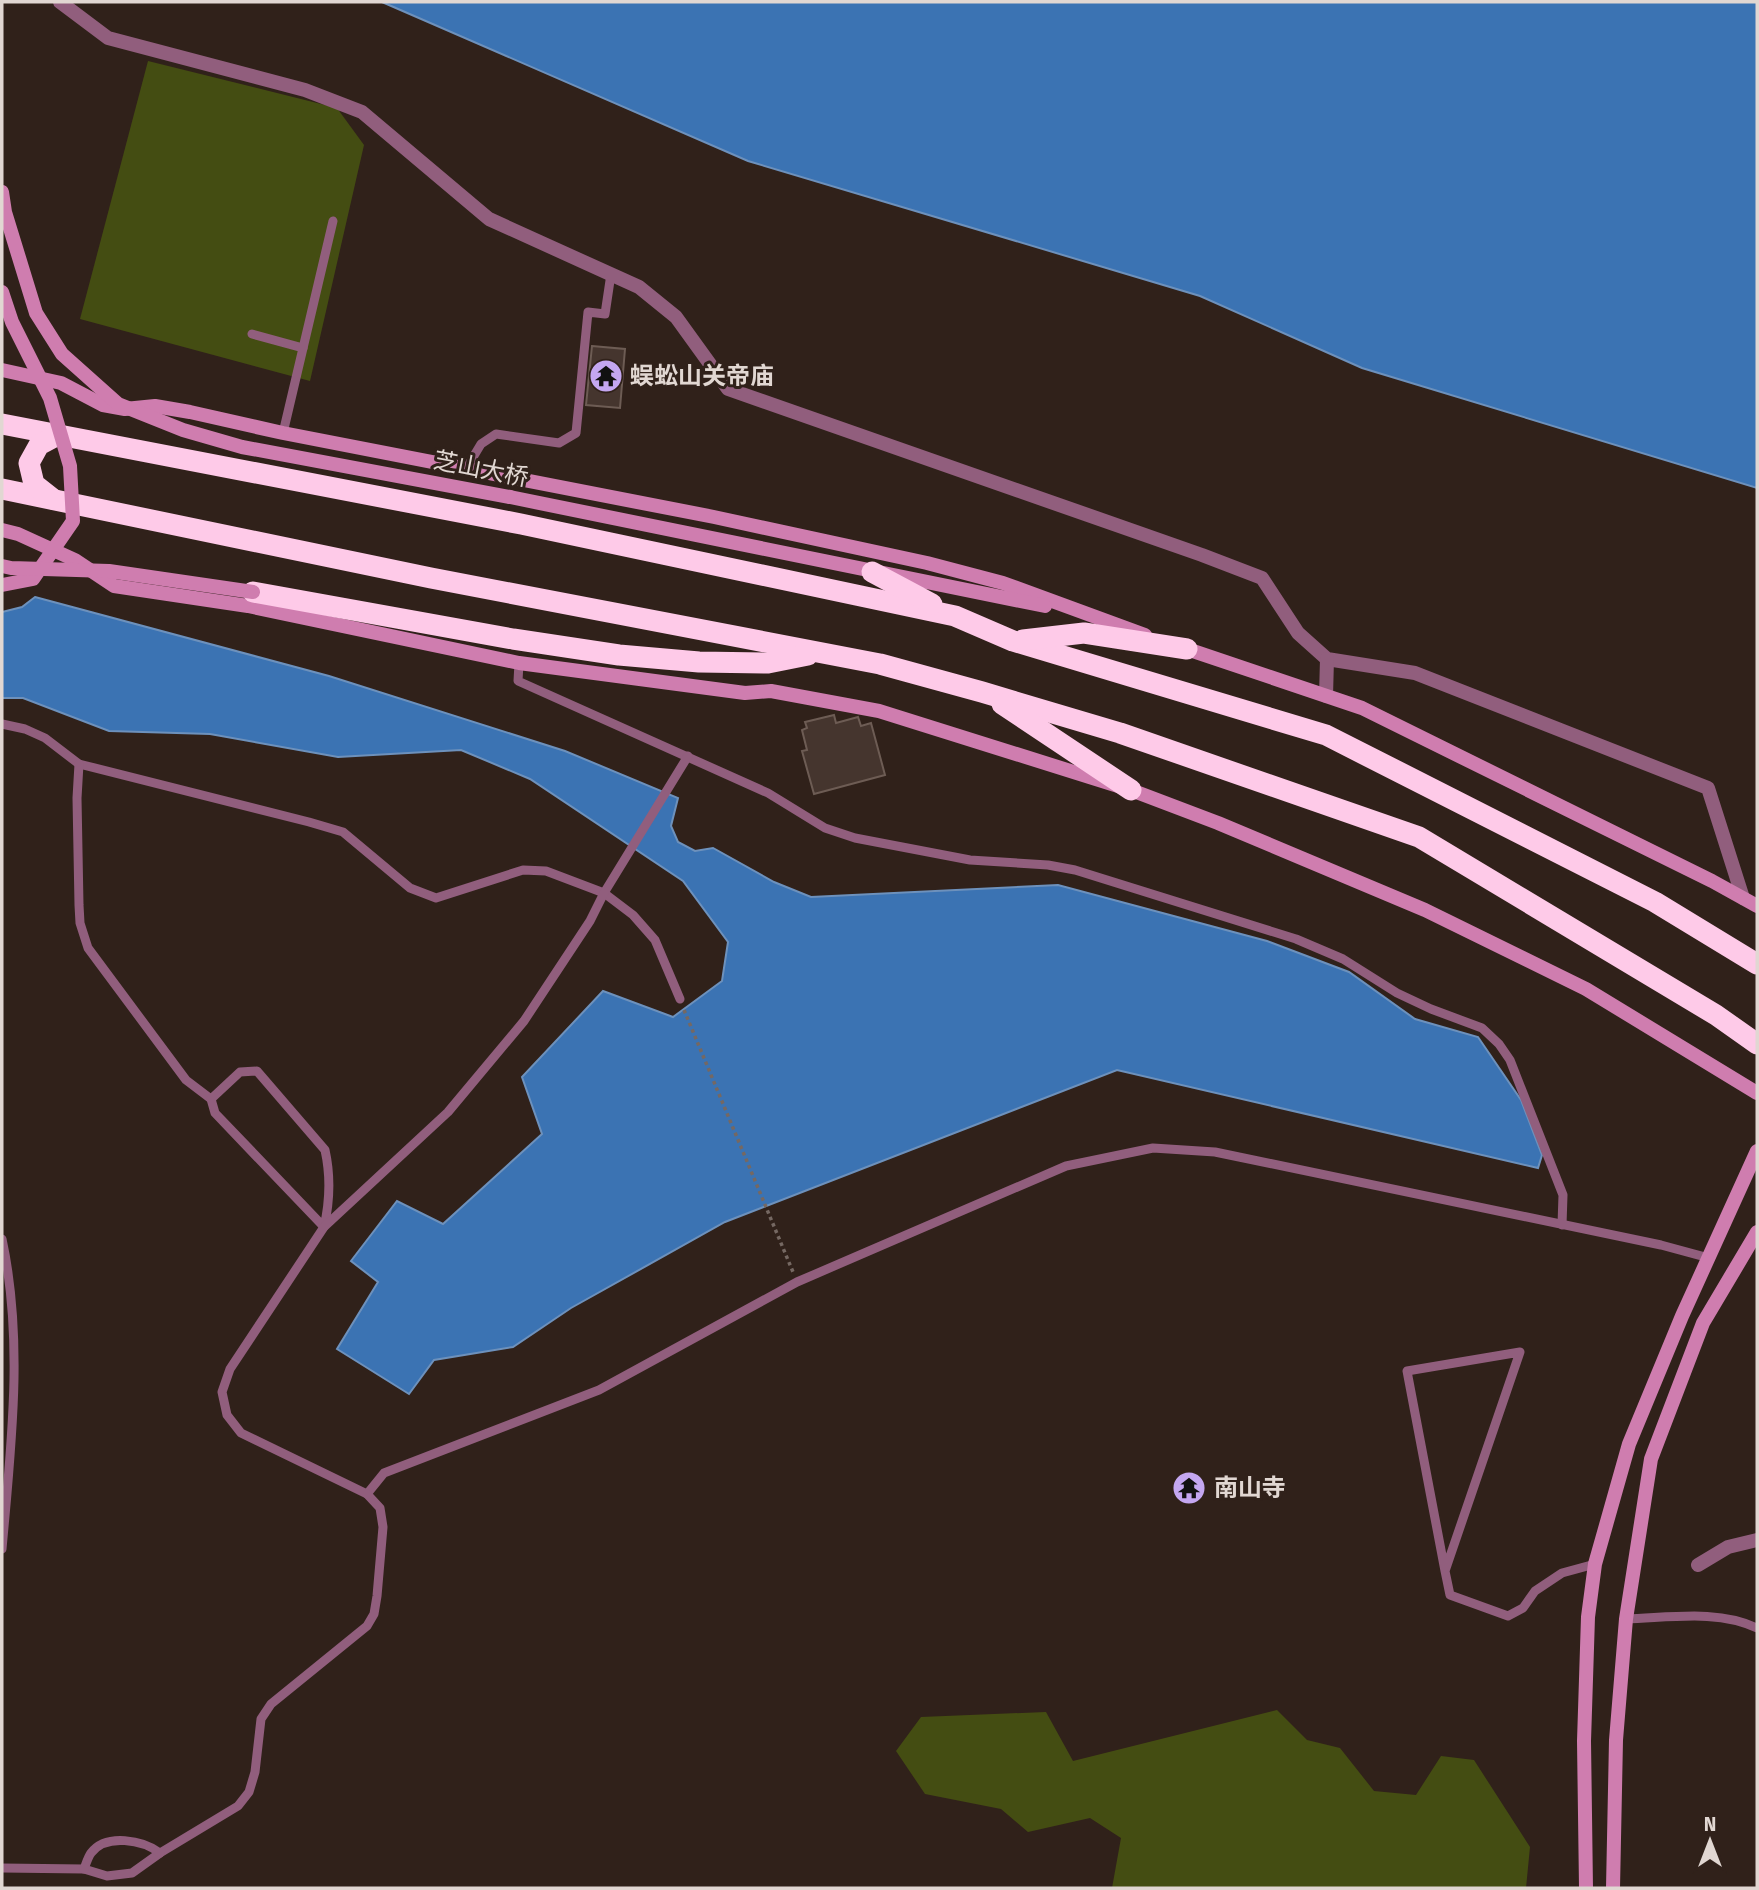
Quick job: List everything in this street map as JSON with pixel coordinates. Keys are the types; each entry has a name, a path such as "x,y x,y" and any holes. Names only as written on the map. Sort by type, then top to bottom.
{"highway":[{"path":"2,424 521,523 955,616"},
{"path":"53,499 34,484 29,463 39,445 56,436"},
{"path":"2,489 431,578 880,664 1120,733 1419,837 1716,1015 1757,1044"},
{"path":"872,572 955,616 1013,641 1326,735 1655,902 1757,964"},
{"path":"253,592 513,639 619,655 699,662 768,663 820,653"},
{"path":"1013,641 1084,634 1187,649"},
{"path":"982,692 1131,790"}],"street":[{"path":"60,2 108,38 305,90 362,112 489,219 639,286 676,317 728,389 1262,578 1298,634 1327,659 1415,673 1708,788 1743,898"},
{"name":"芝山大桥","path":"2,192 5,212 36,313 62,354 118,404 183,430 242,447 510,497 1084,614"},
{"path":"2,292 12,322 50,398 70,466 73,521 33,579 2,585"},
{"path":"2,370 61,383 103,405 125,409 155,406 190,412 283,433 714,517 927,563 1003,583 1084,614 1362,708 1757,906"},
{"path":"2,530 18,534 75,560 114,586 248,606 519,663 745,693 771,691 855,706 892,715 1131,790 1218,823 1425,910 1586,989 1757,1093"},
{"path":"2,566 109,571 253,592"},
{"path":"1326,696 1327,659"},
{"path":"1586,1888 1584,1741 1588,1617 1595,1564 1629,1444 1682,1316 1757,1151"},
{"path":"1613,1888 1616,1740 1626,1619 1651,1459 1703,1323 1757,1231"},
{"path":"1698,1565 1728,1547 1757,1540"}],"lane":[{"path":"283,433 333,221"},
{"path":"466,469 481,444 496,434 559,443 576,433 588,312 605,314 611,274"},
{"path":"252,334 303,348"},
{"path":"519,663 518,681 768,793 825,828 855,838 970,860 1048,865 1075,870 1296,939 1343,959 1397,993 1482,1028 1499,1044 1510,1060 1563,1195 1562,1225"},
{"path":"2,724 25,729 44,738 79,764 309,821 343,832 410,888 436,898 523,870 546,871 604,893 633,915 655,940 680,999"},
{"path":"2,1868 84,1869 107,1876 132,1873 238,1806 250,1792 261,1719 271,1703 367,1626 374,1614 377,1596 383,1527 380,1508 367,1494 241,1433 226,1415 222,1392 230,1369 324,1227 449,1112 524,1021 590,921 604,893 688,756"},
{"path":"79,764 79,905 80,923 89,948 186,1080 212,1099 215,1113 324,1227"},
{"path":"212,1099 240,1072 257,1071 326,1150 330,1203 324,1227"},
{"path":"367,1494 384,1473 599,1390 797,1282 1066,1166 1153,1148 1215,1152 1661,1245 1709,1258"},
{"path":"2,1239 12,1312 14,1424 2,1549"},
{"path":"1446,1571 1520,1352 1407,1371 1450,1595 1508,1616 1523,1608 1535,1591 1562,1573 1595,1564"},
{"path":"1626,1619 1706,1616 1757,1628"},
{"path":"84,1869 91,1852 106,1842 139,1842 160,1853"}],"path":[{"path":"680,999 797,1282"}],"green space":[{"path":"148,61 337,108 364,145 310,381 80,319"},
{"path":"1277,1710 1307,1740 1340,1748 1374,1791 1416,1795 1441,1756 1474,1760 1530,1847 1526,1888 1112,1888 1121,1838 1090,1818 1028,1832 1001,1809 925,1794 896,1751 921,1717 1046,1712 1073,1761"}],"water":[{"path":"382,2 1757,2 1757,488 1362,368 1200,296 748,161"},
{"path":"35,597 329,676 565,751 678,798 671,826 678,842 695,851 713,848 774,882 811,897 1058,885 1267,941 1349,972 1415,1019 1478,1037 1521,1100 1542,1155 1538,1168 1117,1070 725,1222 571,1308 513,1347 434,1360 409,1394 337,1349 378,1282 351,1261 397,1201 443,1224 542,1134 522,1077 603,991 673,1017 722,981 728,942 683,881 530,779 461,750 338,757 210,734 109,731 23,698 2,698 2,612 22,607"}],"building":[{"path":"592,346 625,349 620,408 586,405"},
{"path":"834,715 836,723 858,717 861,726 871,723 885,775 814,794 802,751 807,750 802,730 807,728 805,722"}],"place":[{"name":"蜈蚣山关帝庙","path":"606,376"},
{"name":"南山寺","path":"1189,1488"}]}
